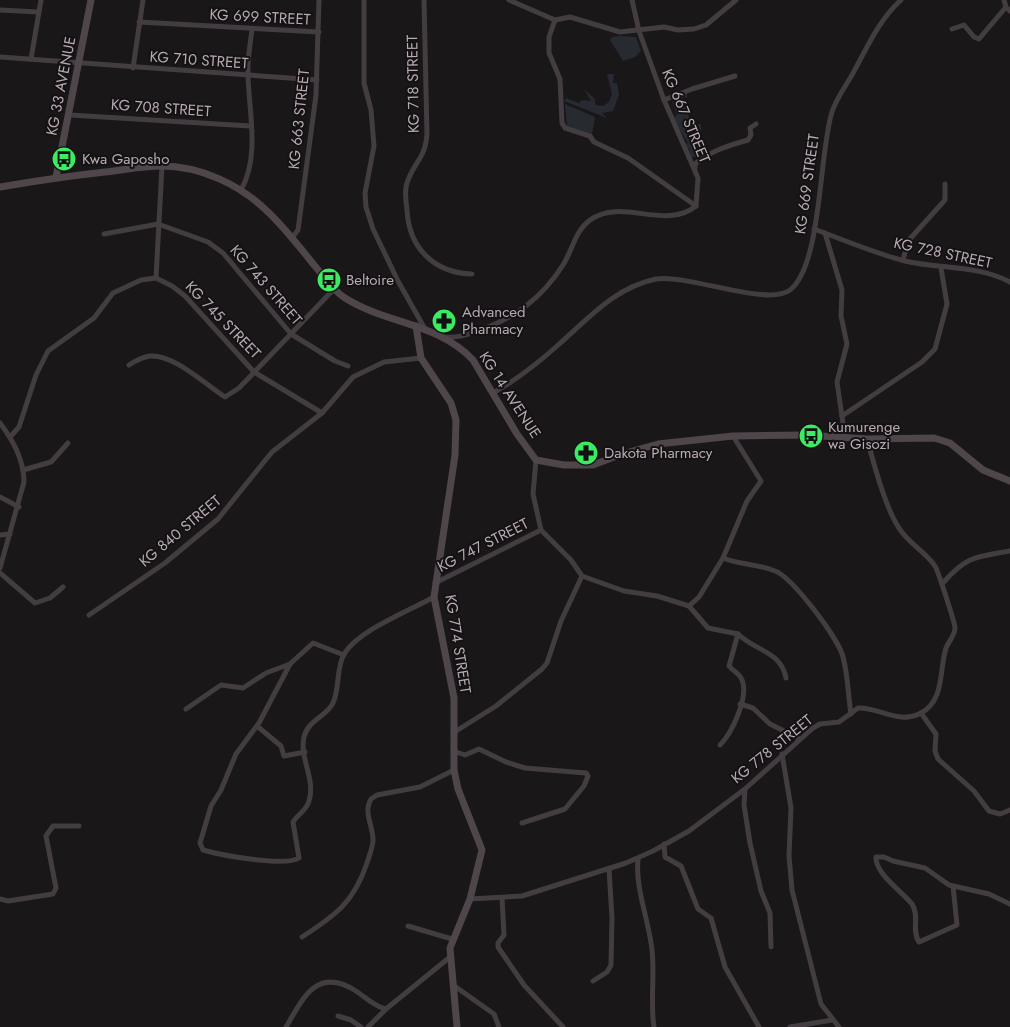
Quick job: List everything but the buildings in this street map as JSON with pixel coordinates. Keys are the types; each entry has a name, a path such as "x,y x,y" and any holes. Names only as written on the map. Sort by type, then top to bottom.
{"main road":[{"name":"KG 33 AVENUE","path":"56,177 70,115 91,0"},
{"name":"KG 14 AVENUE","path":"0,187 56,177 162,166 207,174 241,190 266,210 334,289 358,305 445,337 472,360 517,434 536,460 564,465 593,465 622,454 658,444 734,436 943,440 984,470 1010,481"},
{"name":"KG 774 STREET","path":"416,326 420,358 451,403 456,420 455,455 434,597 454,698 454,770 458,789 482,850 470,900 452,939 450,957 457,1027"}],"street":[{"path":"31,60 41,0"},
{"path":"133,68 143,0"},
{"name":"KG 663 STREET","path":"292,238 298,230 317,80 319,0"},
{"path":"364,0 364,83 371,110 374,146 365,192 366,206 373,229 425,330"},
{"name":"KG 718 STREET","path":"424,0 426,142 424,153 413,169 407,183 407,217 415,242 426,258 446,270 472,274"},
{"path":"509,0 555,20 570,18 620,32 664,27 678,30 694,29 706,25 736,0"},
{"name":"KG 667 STREET","path":"632,0 640,31 664,100 698,178 696,206"},
{"name":"KG 669 STREET","path":"494,394 514,382 604,303 636,285 657,279 680,279 755,294 777,294 789,290 804,272 814,229 821,188 824,145 832,110 874,32 901,0"},
{"path":"952,29 964,25 974,37 979,39 1008,9 1004,0"},
{"path":"0,10 39,12"},
{"path":"445,337 460,337 489,327 510,318 530,304 547,288 564,265 580,228 591,219 618,212 677,216 696,206 628,158 594,142 590,136 565,128 562,122 560,79 549,53 549,36 555,20"},
{"name":"KG 699 STREET","path":"139,22 252,30 319,32"},
{"path":"241,190 245,182 250,159 252,135 248,76 252,30"},
{"name":"KG 710 STREET","path":"0,57 317,80"},
{"path":"664,100 735,76"},
{"name":"KG 708 STREET","path":"70,115 250,126"},
{"path":"698,178 695,164 705,155 718,152 731,143 748,140 751,135 750,128 756,124"},
{"path":"10,437 19,427 36,375 48,351 94,318 113,293 141,280 156,278 162,166"},
{"path":"903,260 908,241 945,200 945,184"},
{"path":"104,234 158,224"},
{"name":"KG 743 STREET","path":"158,224 217,248 291,334 335,362 348,366"},
{"name":"KG 728 STREET","path":"814,229 903,260 942,268 955,267 1002,278 1010,282"},
{"path":"825,233 842,290 841,316 847,344 837,382 845,437"},
{"path":"842,416 922,362 935,349 946,304 942,268"},
{"name":"KG 745 STREET","path":"156,278 172,286 185,296 254,372 322,413"},
{"path":"128,365 145,357 164,359 176,363 225,397 235,391 334,289"},
{"name":"KG 840 STREET","path":"89,615 165,563 218,518 272,452 322,413 353,377 368,368 384,362 420,358"},
{"path":"0,423 10,437 23,470 24,482 19,507 0,568"},
{"path":"689,606 699,597 723,558 747,501 761,479 749,465 734,436"},
{"path":"867,439 898,528 934,564 955,626 945,652 939,690 933,701 921,713 936,734 935,751 938,759 974,791 989,811 1000,814 1010,810"},
{"path":"23,470 51,462 68,443"},
{"path":"536,460 533,494 541,530 571,560 582,576 624,591 657,596 689,606 708,628 738,634 747,642 773,655 784,670 786,678"},
{"path":"0,498 19,507"},
{"name":"KG 747 STREET","path":"436,583 541,530"},
{"path":"0,535 10,534"},
{"path":"942,584 961,563 982,556 1010,551"},
{"path":"723,558 735,563 777,571 792,584 830,631 844,657 851,714"},
{"path":"0,572 35,603 50,598 63,586"},
{"path":"453,733 496,706 547,663 561,621 582,576"},
{"path":"344,655 313,643 290,664 257,726 236,754 224,785 207,814 201,848 212,853 253,860 297,860 299,856 293,822 305,809 309,801 311,788 304,737 307,730 334,700 344,655 368,633 434,597"},
{"path":"720,745 732,732 743,693 742,681 729,666 738,634"},
{"path":"186,709 214,687 221,685 243,688 266,673 290,664"},
{"path":"740,704 753,708 770,724 800,739"},
{"name":"KG 778 STREET","path":"470,900 522,896 638,859 688,831 745,789 782,754 820,724 840,722 856,709 864,708 893,717 921,713"},
{"path":"257,726 281,746 284,756 305,752"},
{"path":"453,751 465,755 479,749 506,762 525,768 586,773 588,776 584,786 565,809 522,823"},
{"path":"782,754 791,808 789,856 792,890 817,993 821,1004 839,1027"},
{"path":"302,936 329,920 360,884 373,840 367,810 371,799 376,795 420,787 454,770"},
{"path":"745,789 744,805 750,843 761,891 770,913 771,947"},
{"path":"0,898 8,901 53,894 56,888 46,836 53,826 79,826"},
{"path":"664,844 666,857 681,866 699,911 711,918 725,967 759,1027"},
{"path":"953,886 957,925 921,942 917,941 914,928 916,914 913,906 895,888 876,863 876,857 884,856 893,861 925,868 953,886 989,894 1010,904"},
{"path":"638,859 637,872 652,950 654,977 652,1012 654,1027"},
{"path":"593,981 607,972 612,965 609,869"},
{"path":"502,898 504,936 498,943 498,947 524,985 563,1027"},
{"path":"408,926 452,939"},
{"path":"368,1027 386,1009 450,957"},
{"path":"286,1027 312,987 324,983 345,985 386,1009"},
{"path":"452,985 494,1014 499,1027"},
{"path":"338,1016 351,1020 361,1027"},
{"path":"790,1027 832,1020"}],"shaded area":[{"path":"612,37 636,37 641,51 635,57 623,61 610,40"},
{"path":"607,74 614,74 613,83 617,83 619,95 613,111 602,113 607,118 564,101 566,98 579,103 582,100 591,101 584,89 595,99 595,105 603,106 609,102 612,94"},
{"path":"687,93 687,97 679,99 678,102 684,104 692,125 701,124 701,133 693,140 697,142 704,138 706,150 696,157 691,157 689,149 684,145 688,143 673,119 677,115 672,101"},
{"path":"565,104 595,117 592,134 567,126"}],"place":[{"name":"Kwa Gaposho","path":"64,159"},
{"name":"Beltoire","path":"329,280"},
{"name":"Advanced Pharmacy","path":"444,321"},
{"name":"Kumurenge wa Gisozi","path":"811,436"},
{"name":"Dakota Pharmacy","path":"586,453"}]}
